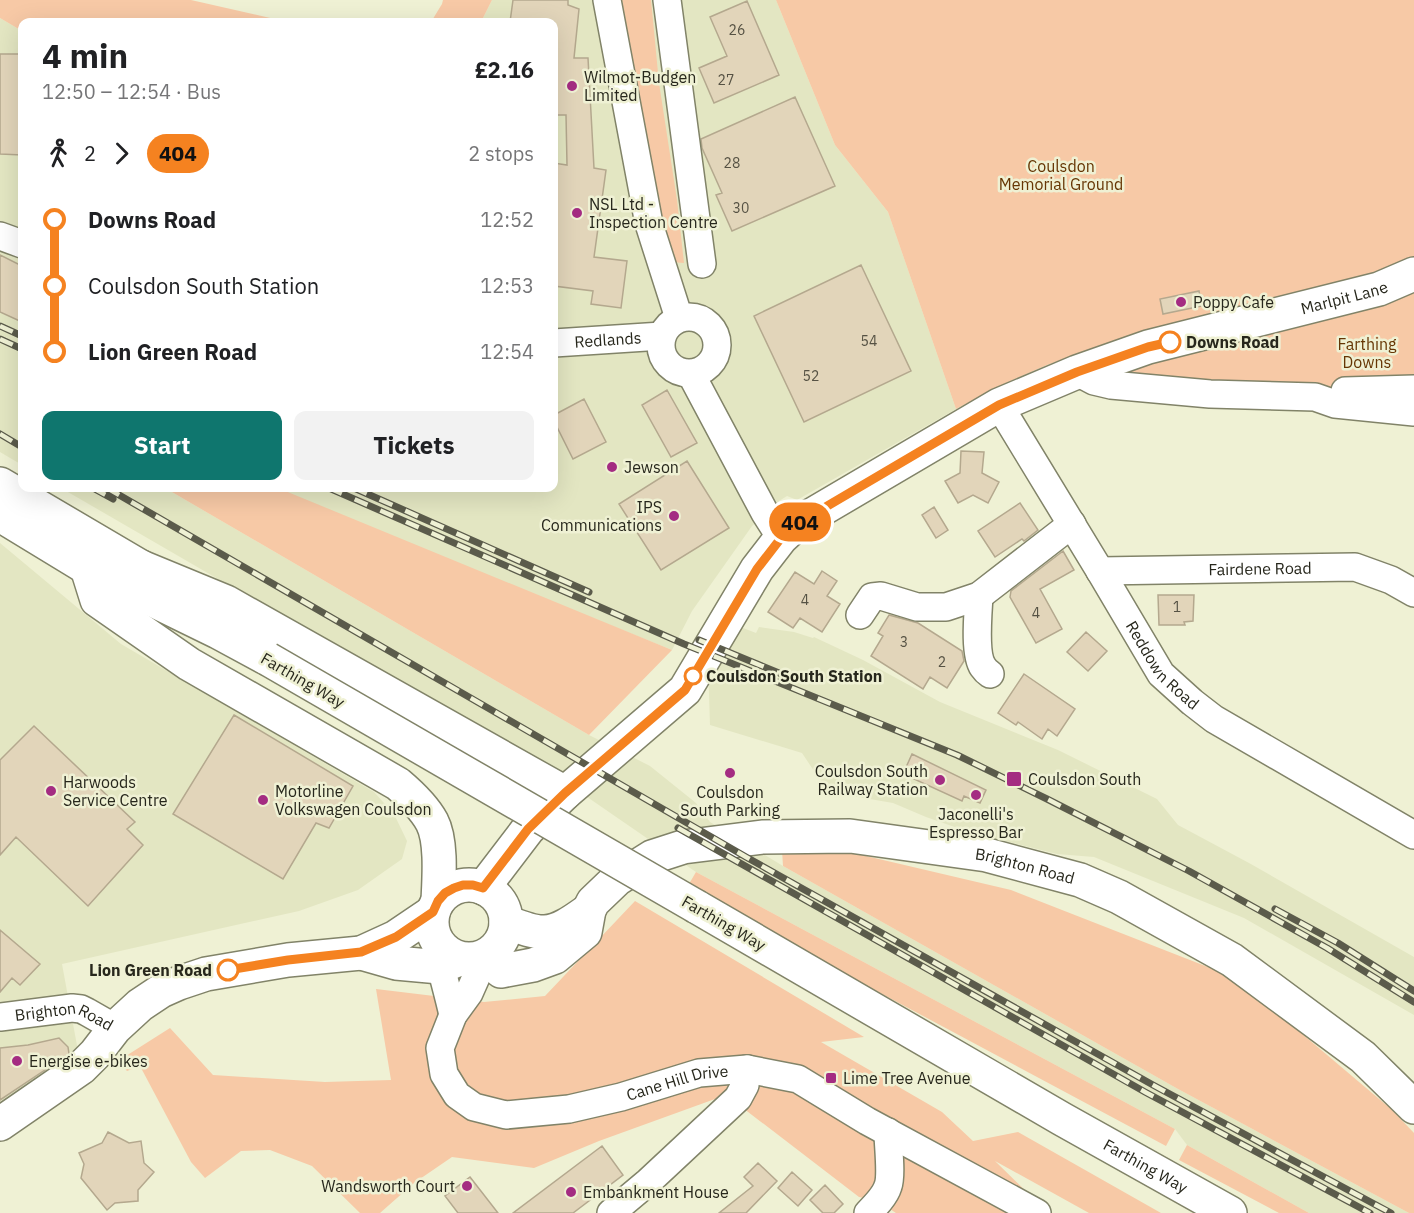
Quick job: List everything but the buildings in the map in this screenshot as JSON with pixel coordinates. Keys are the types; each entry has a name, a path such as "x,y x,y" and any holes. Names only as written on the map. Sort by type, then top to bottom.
{"main road":[{"name":"Marlpit Lane","path":"483,888 528,829 565,793 685,690 757,569 788,531 999,405 1077,372 1148,347 1370,292 1414,274"},
{"name":"Farthing Way","path":"0,484 141,567 218,632"},
{"name":"Farthing Way","path":"0,515 87,568 268,659 1042,1107 1230,1213"},
{"path":"141,567 226,602 565,793"},
{"path":"87,568 98,600 189,664 398,784 418,802 433,823 437,841 448,939"},
{"name":"Brighton Road","path":"115,1028 140,1005 161,991 206,974 288,960 361,952 396,937 448,939 501,970 533,966 555,957 585,932 589,910 593,902 617,879 652,857 683,847 762,837 850,836 987,855 1080,880 1109,892 1232,960 1363,1057 1414,1107"},
{"path":"463,885 473,885 492,893 500,901 505,911 505,933 501,943 494,951 448,939 445,893 463,885"},
{"name":"Brighton Road","path":"506,922 545,932 567,926 589,910"},
{"name":"Brighton Road","path":"361,952 396,963 448,939"},
{"path":"0,1124 81,1068 115,1028"}],"street":[{"path":"607,0 670,327"},
{"path":"667,0 702,264"},
{"path":"0,236 18,243"},
{"path":"688,316 705,321 712,327 718,344 712,362 698,371 682,373 673,369 666,363 660,345 670,327 688,316"},
{"name":"Redlands","path":"558,342 670,327"},
{"path":"698,371 729,417 784,509 788,531"},
{"path":"1077,372 1094,381 1112,385 1210,394 1315,397 1335,404 1414,412"},
{"path":"1315,397 1335,391 1414,389"},
{"name":"Reddown Road","path":"999,405 1161,674 1214,719 1414,835"},
{"path":"860,615 872,597 881,596 917,607 946,607 979,596 1072,524"},
{"name":"Fairdene Road","path":"1100,571 1355,567 1391,580 1414,593"},
{"path":"979,596 979,657 982,666 990,674"},
{"path":"448,939 444,979 453,1015"},
{"name":"Cane Hill Drive","path":"448,939 469,993 453,1015 440,1048 444,1074 457,1095 474,1107 506,1115 569,1109 621,1097 699,1073 747,1069 798,1079 888,1132 1037,1213"},
{"name":"Brighton Road","path":"0,1017 72,1008 81,1009 115,1028"},
{"path":"611,1213 648,1182 738,1098 745,1085 747,1069"},
{"path":"868,1213 888,1186 888,1132"}],"shaded area":[{"path":"492,0 776,0 835,145 888,212 956,409 797,500 787,496 779,501 752,526 692,611 672,650 279,492 558,492 558,18 483,18"},
{"path":"0,18 18,29 18,463 0,452"},
{"path":"68,492 172,492 589,735 650,766 696,803 710,822 783,866 1178,1089 1409,1213 1309,1213 1187,1145 1175,1129 696,872 548,770"},
{"path":"0,543 121,644 374,792 394,814 407,841 402,859 358,890 299,911 62,964 78,1051 0,1109"},
{"path":"742,625 743,628 756,633 759,627 814,637 863,660 940,702 1058,750 1157,799 1178,825 1414,957 1414,1015 1244,918 1094,857 1057,854 966,831 893,803 829,792 802,753 710,725 708,664"}],"green space":[{"path":"0,0 191,0 270,18 18,18 18,29 0,18"},
{"path":"443,0 492,0 483,18 433,18"},
{"path":"622,0 651,0 659,83 684,263 671,262 658,216"},
{"name":"Coulsdon Memorial Ground","path":"776,0 1414,0 1414,257 1393,268 1360,280 1091,349 1008,382 956,409 888,212 835,145"},
{"name":"Farthing Downs","path":"1414,293 1414,405 1112,372 1406,295"},
{"path":"172,492 288,492 672,650 589,735"},
{"path":"782,850 849,852 1011,890 1236,978 1391,1109 1414,1133 1414,1213 1409,1213 1178,1089 783,866"},
{"path":"696,872 1175,1129 1166,1146 686,889"},
{"path":"635,901 864,1037 821,1042 942,1112 973,1141 1018,1132 1161,1213 1089,1213 995,1161 1048,1213 896,1213 878,1201 859,1197 726,1095 599,1141 534,1168 452,1157 414,1183 380,1213 360,1213 312,1166 270,1150 241,1151 205,1178 191,1162 140,1066 127,1071 118,1061 170,1028 213,1075 325,1082 391,1080 376,989 484,1002 545,996"},
{"path":"1187,1145 1309,1213 1279,1213 1179,1160"}],"railway":[{"path":"0,326 18,334"},
{"path":"0,339 18,347"},
{"path":"0,434 18,445"},
{"path":"100,492 113,499"},
{"path":"114,492 746,857 1153,1085 1391,1213"},
{"path":"338,492 684,644 957,755 1189,871 1327,948 1414,1002"},
{"path":"363,492 589,592"},
{"path":"699,640 779,673"},
{"path":"678,828 1145,1092 1370,1213"},
{"path":"1275,909 1338,943 1414,991"}],"bus line":[{"name":"404","path":"228,970 288,960 361,952 396,937 433,912 445,893 454,888 473,885 483,888 528,829 565,793 685,690 757,569 781,538 795,525 999,405 1077,372 1148,347 1170,342"}],"place":[{"name":"Wilmot-Budgen Limited","path":"572,86"},
{"name":"NSL Ltd - Inspection Centre","path":"577,213"},
{"name":"Poppy Cafe","path":"1181,302"},
{"name":"Downs Road","path":"1170,342"},
{"name":"Jewson","path":"612,467"},
{"name":"IPS Communications","path":"674,516"},
{"name":"Coulsdon South Station","path":"693,676"},
{"name":"Coulsdon South Parking","path":"730,773"},
{"name":"Coulsdon South","path":"1014,779"},
{"name":"Coulsdon South Railway Station","path":"940,780"},
{"name":"Harwoods Service Centre","path":"51,791"},
{"name":"Jaconelli's Espresso Bar","path":"976,795"},
{"name":"Motorline Volkswagen Coulsdon","path":"263,800"},
{"name":"Lion Green Road","path":"228,970"},
{"name":"Energise e-bikes","path":"17,1061"},
{"name":"Lime Tree Avenue","path":"831,1078"},
{"name":"Wandsworth Court","path":"467,1186"},
{"name":"Embankment House","path":"571,1192"}]}
